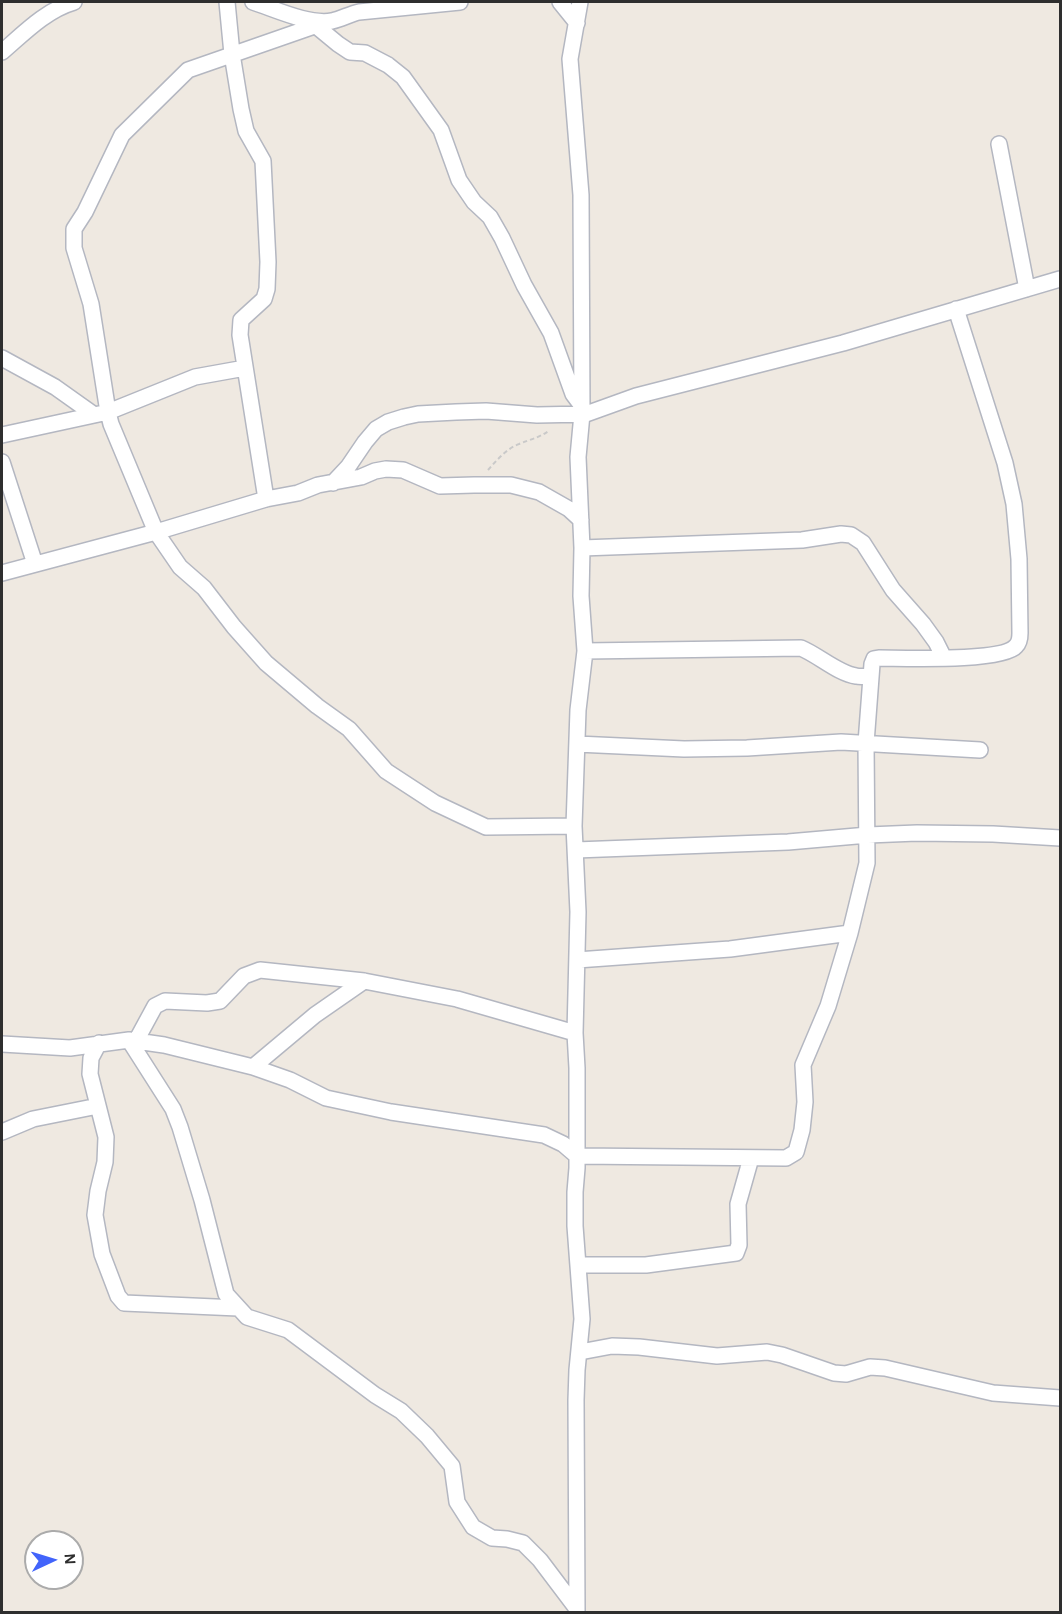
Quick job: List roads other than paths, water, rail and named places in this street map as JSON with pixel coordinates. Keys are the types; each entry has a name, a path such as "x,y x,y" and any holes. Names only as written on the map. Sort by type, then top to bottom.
{"street":[{"path":"227,2 232,54 246,130 262,160 268,262 267,289 264,299 241,320 240,335 266,499"},
{"path":"253,2 321,24 338,44 350,52 365,53 388,65 403,77 441,130 459,180 474,202 490,217 502,238 524,285 551,333 573,394 586,414 636,396 843,343 1060,279"},
{"path":"101,413 91,304 74,248 74,230 122,135 188,70 335,21 348,14 460,2"},
{"path":"560,2 577,23"},
{"path":"578,1611 576,1423 577,1370 582,1319 575,1226 578,1168 577,1068 574,1033 578,912 574,826 578,710 585,651 581,596 582,548 578,457 582,410 581,195 570,58 580,2"},
{"path":"2,52 34,25 68,3"},
{"path":"999,144 1027,289"},
{"path":"2,1044 70,1048 132,1040 164,1045 254,1067 290,1080 326,1098 391,1112 544,1135 563,1144 577,1156 786,1158 796,1152 802,1130 805,1102 803,1065 828,1006 850,933 867,863 866,744 874,659 994,655 1016,647 1020,633 1019,559 1014,504 1005,463 956,309"},
{"path":"2,358 101,413 111,424 156,532 180,567 204,588 266,663 317,706 349,729 386,771 435,803 486,827 574,826"},
{"path":"2,435 101,413 195,377 245,368"},
{"path":"333,483 376,429 404,417 418,414 466,412 537,415 582,410"},
{"path":"2,462 35,564"},
{"path":"2,573 156,532 266,499 298,493 318,485 361,477 375,471 394,469 403,470 440,486 510,485 539,492 559,502 581,520"},
{"path":"582,548 802,540 841,534 850,535 863,543 893,590 936,642 944,658"},
{"path":"585,651 801,648 855,676 871,676"},
{"path":"577,744 684,749 841,742 980,750"},
{"path":"576,850 788,842 917,833 1060,838"},
{"path":"577,960 730,949 850,933"},
{"path":"132,1040 155,1006 165,1002 207,1004 220,1001 244,976 260,970 364,981 457,999 574,1033"},
{"path":"254,1067 315,1015 364,981"},
{"path":"132,1040 173,1109 180,1126 202,1200 225,1294 247,1317 288,1330 375,1395 401,1411 427,1436 452,1466 457,1502 473,1527 492,1538 507,1539 523,1544 540,1560 578,1611"},
{"path":"99,1043 91,1058 90,1074 106,1137 105,1162 95,1215 102,1254 118,1296 124,1303 238,1308"},
{"path":"2,1132 33,1119 98,1106"},
{"path":"578,1265 645,1264 736,1254 739,1245 738,1204 751,1158"},
{"path":"580,1352 612,1346 717,1356 767,1352 834,1373 846,1374 870,1367 885,1368 993,1393 1060,1398"}]}
